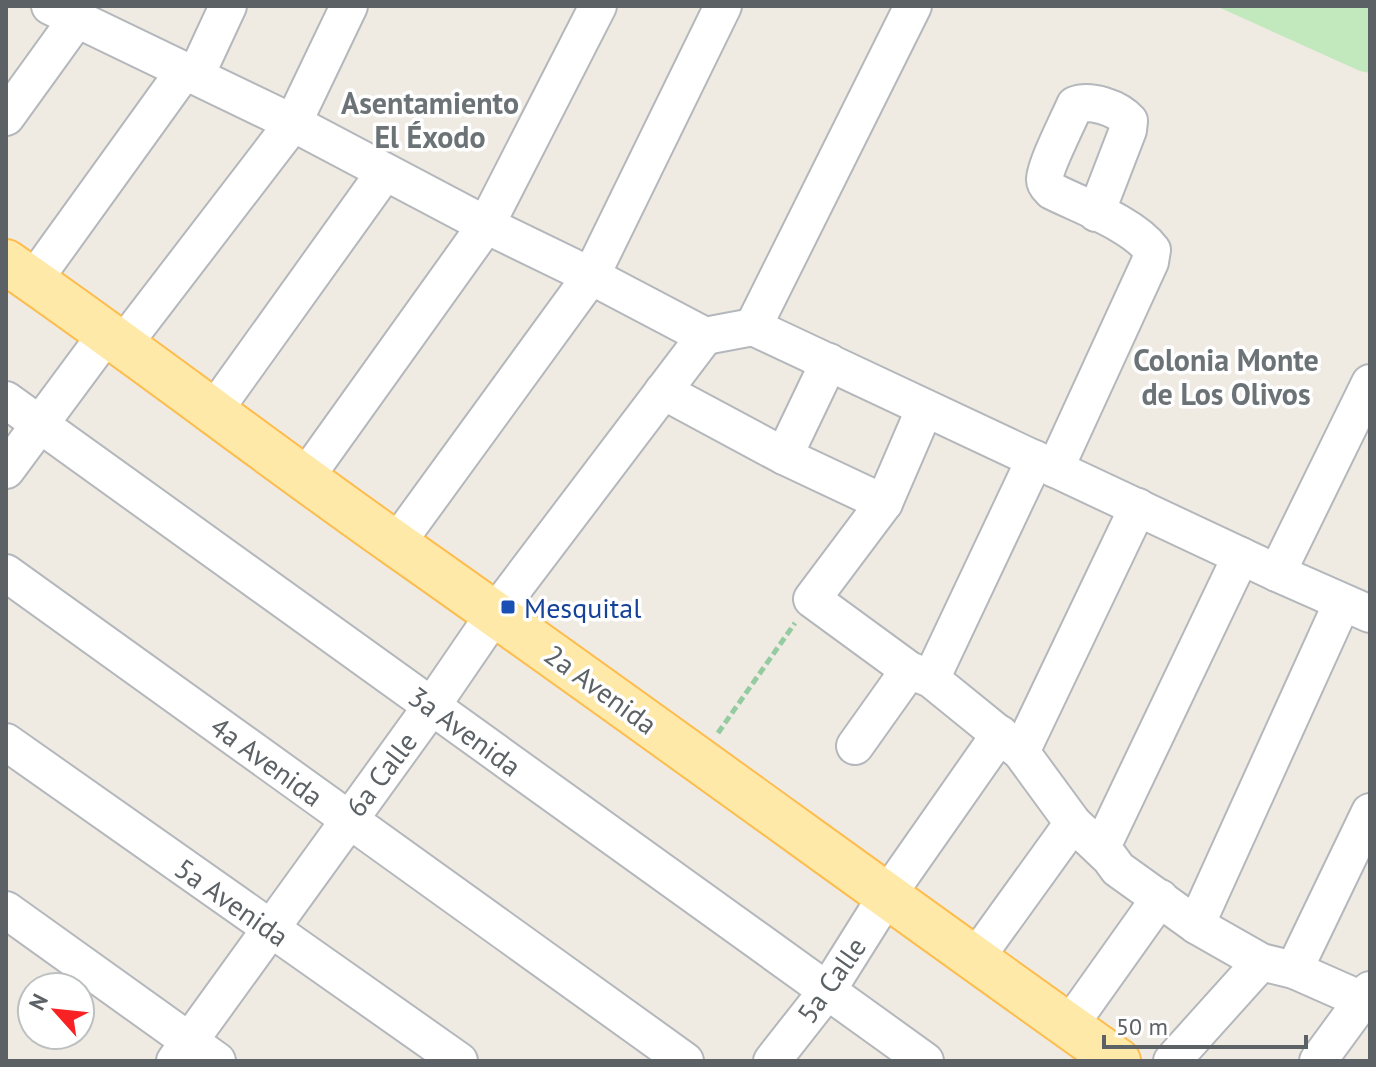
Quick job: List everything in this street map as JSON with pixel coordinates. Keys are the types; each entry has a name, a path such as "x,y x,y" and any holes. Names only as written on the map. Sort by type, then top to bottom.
{"main road":[{"name":"2a Avenida","path":"20,271 1118,1061"}],"street":[{"path":"20,271 190,72 228,6"},
{"path":"6,470 39,425 114,340 293,123 349,6"},
{"path":"305,478 486,225 598,6"},
{"path":"396,544 591,276 723,6"},
{"path":"753,327 913,6"},
{"path":"6,117 78,14 705,336 753,327 1356,609 1196,925"},
{"path":"213,412 385,172"},
{"path":"855,746 920,674 1045,464 1151,258 1152,250 1143,237 1096,213"},
{"name":"6a Calle","path":"194,1054 269,929 431,707 496,612 705,336"},
{"path":"784,456 829,362"},
{"path":"1277,573 1370,383"},
{"path":"663,391 784,456 884,503"},
{"name":"3a Avenida","path":"6,400 925,1061"},
{"path":"925,408 884,503 812,599 920,674 1011,743 1073,823 1118,869 1196,925 1277,966 1366,995 1318,1061"},
{"name":"5a Calle","path":"772,1061 827,991 886,897 1011,743 1138,507"},
{"path":"1101,849 1241,556"},
{"name":"4a Avenida","path":"6,573 685,1061"},
{"name":"5a Avenida","path":"6,742 459,1061"},
{"path":"1172,1061 1277,966 1370,812"},
{"path":"975,959 1073,823"},
{"path":"1069,1026 1160,898"},
{"path":"6,910 194,1054"}],"path":[{"path":"698,759 812,599"}],"green space":[{"path":"1216,6 1370,6 1370,73 1360,71"}],"place":[{"name":"Mesquital","path":"508,607"}],"district":[{"name":"Asentamiento El Éxodo","path":"430,119"},
{"name":"Colonia Monte de Los Olivos","path":"1226,376"}]}
